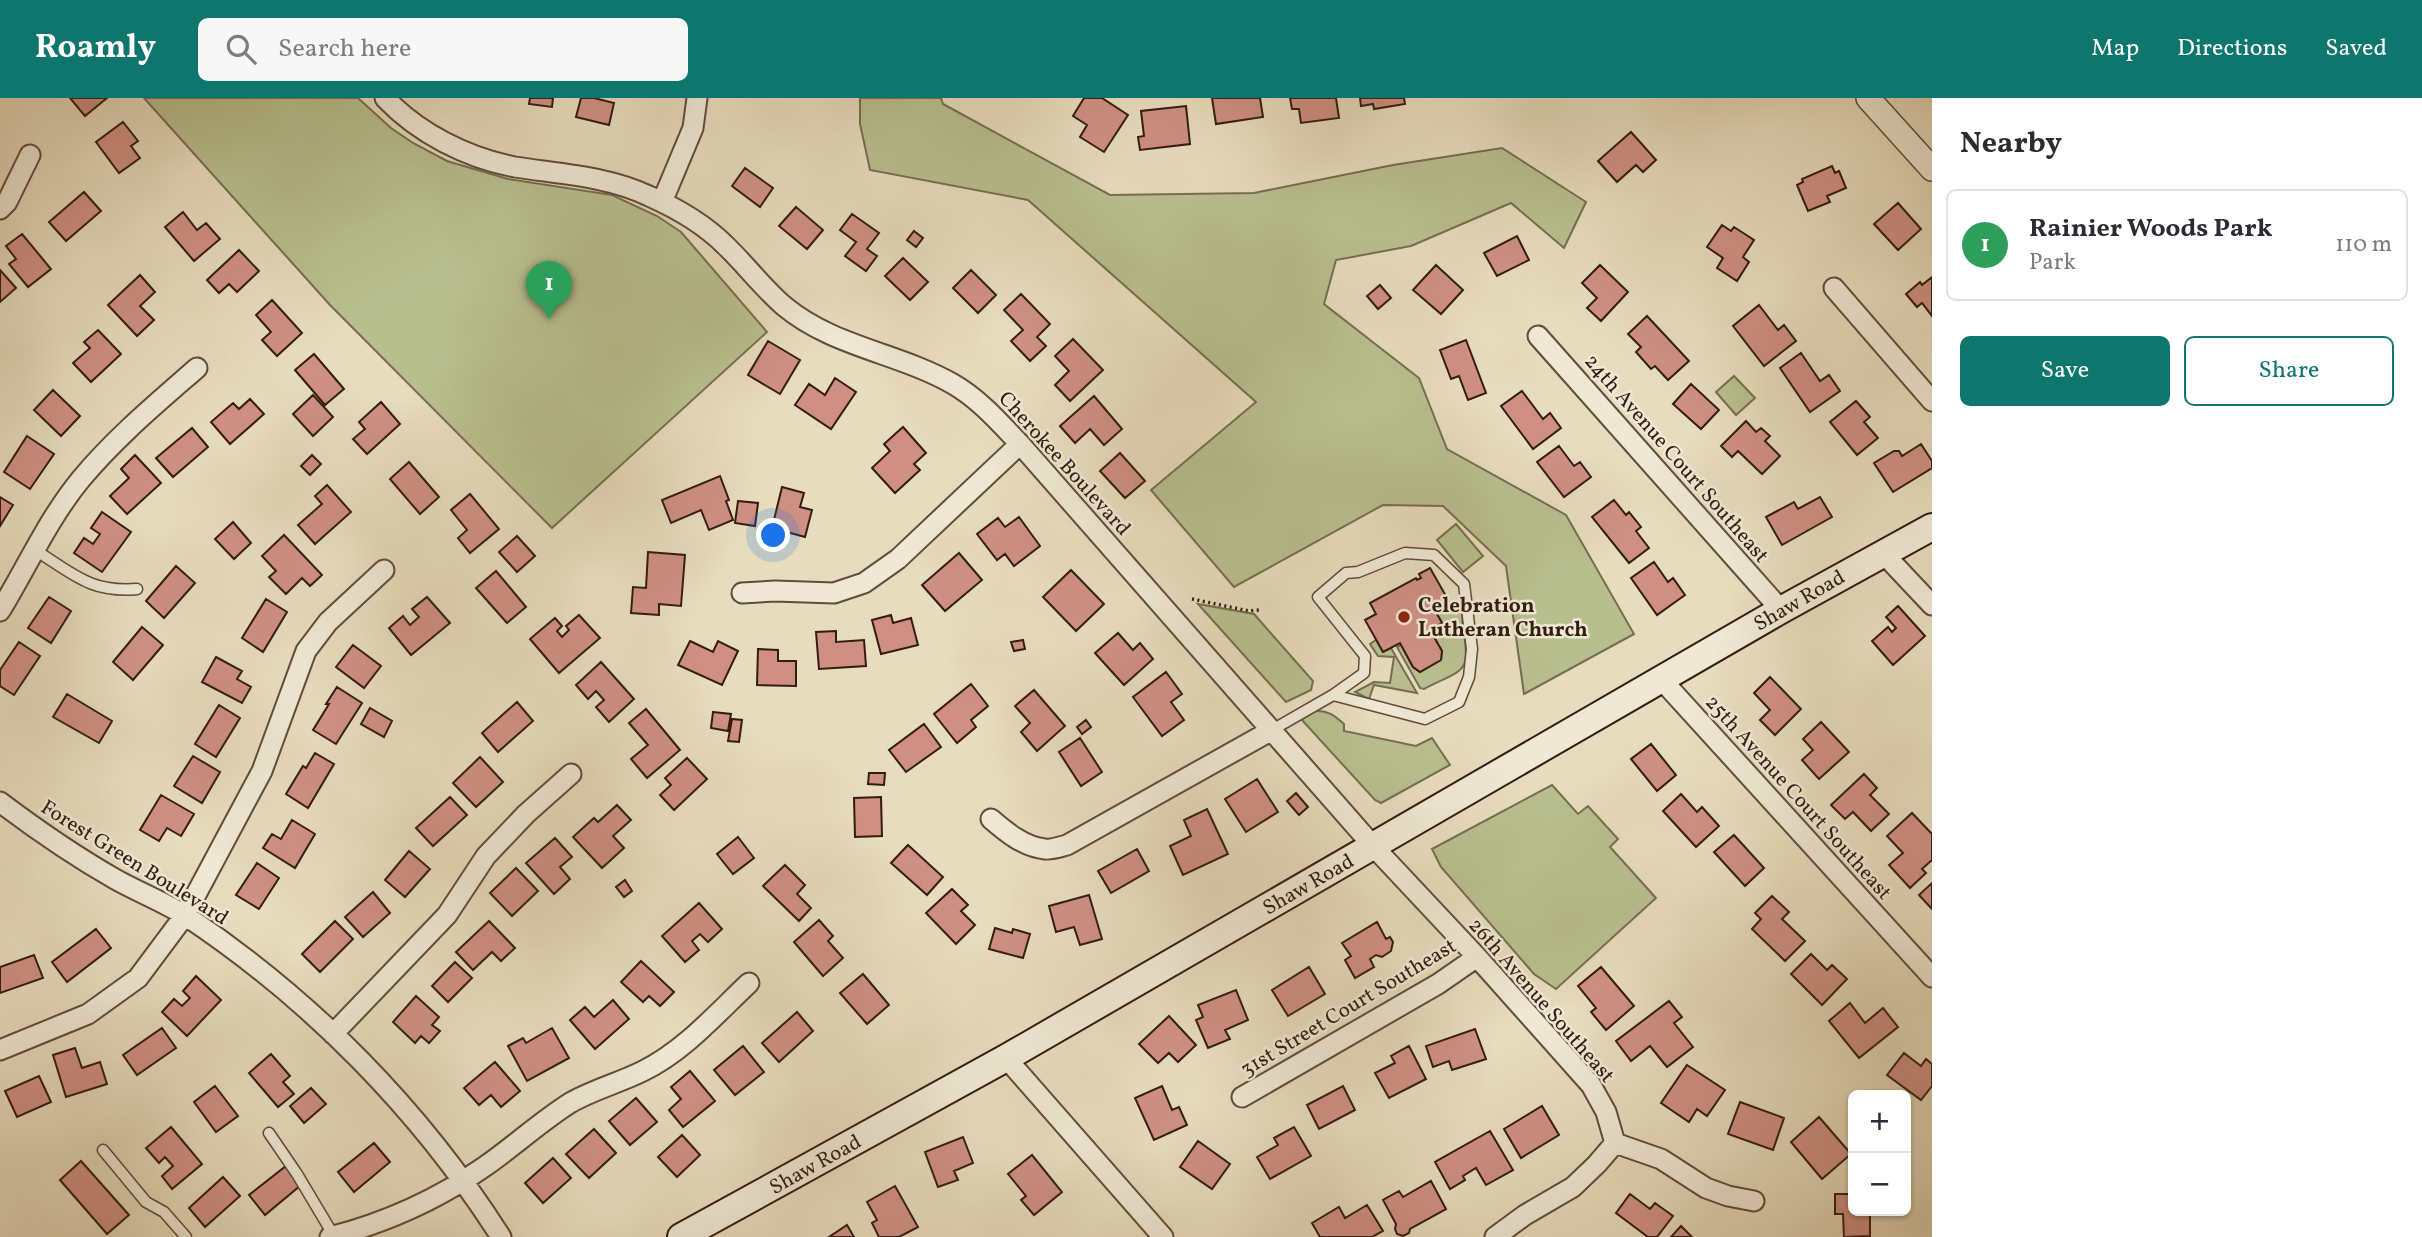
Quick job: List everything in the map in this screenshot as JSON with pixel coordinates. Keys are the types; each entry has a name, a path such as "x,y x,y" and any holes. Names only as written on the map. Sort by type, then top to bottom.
{"main road":[{"name":"Shaw Road","path":"681,1237 1006,1058 1781,610 1932,527"}],"street":[{"name":"Cherokee Boulevard","path":"385,98 419,127 473,155 512,166 600,179 626,186 662,202 709,230 784,306 821,330 952,383 977,401 1020,444 1373,846"},
{"path":"662,202 693,128 697,98"},
{"path":"1868,98 1932,169"},
{"path":"0,209 30,155"},
{"path":"1833,288 1932,401"},
{"name":"24th Avenue Court Southeast","path":"1538,336 1781,610"},
{"path":"0,611 81,479 150,409 197,368"},
{"path":"743,593 834,593 864,583 898,559 1020,444"},
{"path":"1883,553 1932,605"},
{"path":"0,1050 88,1014 138,978 184,915 262,771 306,651 328,622 384,570"},
{"name":"25th Avenue Court Southeast","path":"1661,679 1932,977"},
{"path":"991,819 1025,843 1046,850 1067,845 1272,730"},
{"path":"333,1034 447,915 486,856 526,814 571,774"},
{"name":"Forest Green Boulevard","path":"0,802 45,836 116,880 184,915 289,995 388,1089 463,1179 501,1237"},
{"name":"26th Avenue Southeast","path":"1373,846 1591,1085 1606,1112 1615,1143"},
{"name":"31st Street Court Southeast","path":"1242,1097 1438,985 1477,957"},
{"path":"332,1237 363,1229 405,1212 482,1168 570,1103 644,1071 685,1043 749,984"},
{"path":"1006,1058 1163,1237"},
{"path":"1495,1237 1525,1215 1573,1187 1615,1143 1661,1159 1706,1188 1754,1201"}],"lane":[{"path":"35,550 90,585 109,590 137,589"},
{"path":"1272,730 1364,673 1365,656 1318,597 1346,573 1358,572 1405,552 1434,555 1464,584 1472,649 1469,677 1459,702 1425,719 1332,695"},
{"path":"269,1133 297,1174 332,1237"},
{"path":"103,1150 146,1202 164,1212 186,1237"}],"path":[{"path":"1192,599 1249,611 1260,610"}],"green space":[{"path":"144,98 358,98 391,128 447,161 508,179 612,195 657,216 681,232 767,332 552,528 330,305"},
{"path":"860,98 941,98 943,104 1110,195 1254,193 1393,165 1502,148 1586,202 1564,248 1511,203 1411,246 1336,260 1324,304 1419,378 1447,449 1566,515 1634,634 1524,694 1506,566 1443,506 1383,505 1234,587 1151,490 1256,402 1028,200 870,170 860,124"},
{"path":"1734,376 1755,398 1736,415 1716,392"},
{"path":"1456,524 1483,556 1463,572 1437,540"},
{"path":"1450,603 1462,607 1465,663 1455,673 1424,689 1420,688 1397,647 1401,645 1413,667 1420,672 1441,660 1442,651 1430,630 1442,623 1437,610"},
{"path":"1198,604 1254,614 1313,681 1311,690 1286,702"},
{"path":"1376,640 1383,652 1391,648 1417,693 1374,685 1369,699 1355,692 1374,682 1390,683 1394,657 1378,656 1370,644"},
{"path":"1315,711 1324,711 1334,716 1344,724 1344,731 1416,746 1432,738 1450,765 1381,803 1375,800 1301,719"},
{"path":"1552,785 1578,814 1588,806 1618,839 1610,847 1656,898 1556,989 1534,974 1441,867 1432,849"}],"building":[{"path":"70,98 107,98 85,116"},
{"path":"530,98 553,98 552,107 529,104"},
{"path":"581,98 614,103 609,125 576,117"},
{"path":"1084,98 1102,98 1128,115 1104,152 1080,137 1087,125 1073,116"},
{"path":"1212,98 1260,98 1263,117 1216,124"},
{"path":"1290,98 1336,98 1339,118 1301,123 1299,109 1292,109"},
{"path":"1360,98 1404,98 1405,104 1374,109 1373,104 1361,106"},
{"path":"1186,106 1190,144 1140,150 1138,137 1144,136 1141,111"},
{"path":"123,122 138,141 131,146 140,158 119,173 96,142"},
{"path":"1631,132 1656,160 1643,172 1636,165 1617,182 1598,161"},
{"path":"1832,166 1835,173 1839,171 1846,188 1827,196 1830,202 1808,211 1797,185 1803,182 1802,179"},
{"path":"745,168 773,188 760,207 732,186"},
{"path":"84,192 101,211 66,241 49,222"},
{"path":"1898,203 1921,229 1898,250 1874,224"},
{"path":"796,207 823,230 807,249 779,226"},
{"path":"183,212 197,230 206,223 220,239 194,261 165,227"},
{"path":"852,214 879,233 867,249 877,256 866,271 845,256 856,242 840,230"},
{"path":"1722,225 1731,231 1734,227 1754,240 1743,257 1749,262 1737,281 1717,268 1723,258 1707,247"},
{"path":"914,231 923,238 916,247 907,240"},
{"path":"22,234 51,269 28,287 9,264 16,259 6,246"},
{"path":"1517,236 1529,260 1497,276 1484,253"},
{"path":"239,250 259,271 237,292 229,284 219,293 207,280"},
{"path":"903,258 928,282 910,300 885,276"},
{"path":"1436,265 1463,290 1441,314 1413,290"},
{"path":"1600,265 1628,292 1601,321 1587,308 1597,298 1582,283"},
{"path":"0,270 16,288 0,302"},
{"path":"971,270 996,295 978,313 953,288"},
{"path":"140,275 155,292 140,306 154,320 137,336 108,305"},
{"path":"1932,277 1932,316 1922,303 1917,307 1906,294 1920,282 1922,285"},
{"path":"1380,285 1391,298 1378,309 1367,296"},
{"path":"1021,294 1050,324 1037,337 1046,346 1030,361 1011,341 1023,330 1004,310"},
{"path":"272,300 302,333 277,356 262,340 271,332 256,315"},
{"path":"1759,305 1778,330 1784,325 1796,341 1764,366 1733,326"},
{"path":"1647,316 1689,361 1668,380 1655,366 1651,369 1636,352 1641,347 1628,334"},
{"path":"98,330 121,354 91,382 73,363 90,348 84,342"},
{"path":"1073,339 1103,370 1070,401 1055,385 1069,371 1055,356"},
{"path":"1466,340 1486,393 1468,400 1459,376 1451,379 1440,350"},
{"path":"768,341 800,360 780,394 748,375"},
{"path":"1801,353 1820,381 1829,375 1840,391 1810,412 1780,368"},
{"path":"314,354 344,389 325,405 295,370"},
{"path":"835,378 856,392 831,429 795,405 809,384 825,395"},
{"path":"1691,384 1719,410 1701,429 1673,404"},
{"path":"53,390 80,416 61,436 34,410"},
{"path":"1522,391 1543,419 1550,413 1561,428 1533,449 1501,406"},
{"path":"313,395 333,417 313,436 293,414"},
{"path":"1094,396 1122,429 1104,445 1090,429 1075,443 1060,426"},
{"path":"250,399 264,414 230,444 211,422 233,403 239,409"},
{"path":"1856,401 1870,417 1864,422 1878,438 1857,455 1830,422"},
{"path":"381,402 400,424 367,454 353,439 365,429 359,422"},
{"path":"1746,421 1756,432 1761,428 1770,436 1765,441 1780,456 1762,474 1738,451 1732,457 1721,446"},
{"path":"903,427 926,453 914,464 920,470 895,493 872,468 890,451 884,444"},
{"path":"192,428 208,447 173,477 156,458"},
{"path":"27,436 54,454 30,489 4,472"},
{"path":"1921,444 1932,461 1932,468 1893,492 1874,463 1894,451 1899,451 1902,456"},
{"path":"1559,446 1574,466 1580,462 1591,477 1564,497 1537,462"},
{"path":"1120,453 1145,481 1125,498 1100,471"},
{"path":"135,455 161,483 127,514 110,496 129,478 121,469"},
{"path":"312,455 321,464 310,475 301,466"},
{"path":"409,462 439,497 420,514 390,479"},
{"path":"720,476 733,520 709,530 701,510 671,523 662,500"},
{"path":"327,485 351,512 315,544 298,525 322,504 315,496"},
{"path":"782,487 804,493 800,507 812,510 805,537 772,528"},
{"path":"470,494 499,529 470,553 458,538 467,530 451,510"},
{"path":"0,497 13,505 0,526"},
{"path":"1820,497 1832,517 1782,545 1766,517 1794,502 1798,509"},
{"path":"1614,500 1626,515 1629,512 1641,527 1636,531 1649,548 1629,563 1592,517"},
{"path":"738,501 758,503 755,526 735,523"},
{"path":"102,512 131,532 102,572 74,553 84,538 93,544 100,534 91,528"},
{"path":"1019,517 1040,546 1014,566 1005,554 997,560 977,534 998,518 1005,527"},
{"path":"233,522 251,543 234,559 215,539"},
{"path":"284,535 322,575 310,586 302,578 286,594 269,577 276,571 262,556"},
{"path":"517,536 535,556 517,572 499,552"},
{"path":"648,552 685,555 681,606 659,604 659,615 631,613 633,587 646,588"},
{"path":"959,553 982,580 945,611 922,585"},
{"path":"1654,562 1668,582 1673,578 1685,595 1657,615 1631,578"},
{"path":"176,566 195,583 164,618 146,601"},
{"name":"Celebration Lutheran Church","path":"1430,568 1450,603 1437,610 1442,623 1430,630 1442,651 1441,660 1420,672 1413,667 1400,643 1383,652 1365,620 1376,614 1370,603 1416,578 1421,578 1419,574"},
{"path":"1071,570 1104,604 1076,631 1043,597"},
{"path":"496,571 526,607 507,623 476,588"},
{"path":"49,597 71,611 51,643 28,628"},
{"path":"427,597 450,623 411,655 389,628 403,616 410,625 419,617 412,609"},
{"path":"266,599 287,612 263,652 242,638"},
{"path":"1898,606 1925,636 1893,665 1872,641 1888,627 1892,632 1896,628 1886,617"},
{"path":"579,615 600,638 559,673 530,639 555,618 562,626 557,631 562,637 569,630 566,626"},
{"path":"891,615 893,623 911,618 918,645 881,654 872,620"},
{"path":"142,627 163,645 133,680 113,662"},
{"path":"836,631 836,642 864,640 866,666 819,669 816,632"},
{"path":"1118,633 1133,650 1140,643 1153,659 1124,685 1095,653"},
{"path":"1023,640 1025,649 1014,651 1011,642"},
{"path":"690,641 713,652 718,641 738,651 722,685 678,665"},
{"path":"19,642 40,656 14,695 0,686 0,670"},
{"path":"353,645 381,666 364,688 336,667"},
{"path":"758,649 778,650 778,661 796,661 796,686 757,685"},
{"path":"216,657 242,671 237,679 251,687 242,703 202,682"},
{"path":"601,662 634,699 609,722 596,707 604,700 596,691 588,699 576,685"},
{"path":"1166,672 1182,694 1171,702 1184,720 1162,736 1133,697"},
{"path":"1770,677 1801,709 1775,735 1760,720 1770,710 1754,693"},
{"path":"971,684 988,706 971,720 976,727 957,743 934,714"},
{"path":"337,687 362,703 336,744 313,730"},
{"path":"1034,690 1065,726 1037,751 1021,732 1030,723 1015,706"},
{"path":"67,694 112,721 99,743 53,717"},
{"path":"517,702 533,721 498,752 482,733"},
{"path":"219,705 240,718 216,757 195,744"},
{"path":"370,708 392,721 384,737 361,724"},
{"path":"646,709 680,750 647,778 631,759 648,745 629,723"},
{"path":"713,712 731,714 728,731 711,728"},
{"path":"732,719 742,720 739,742 728,741"},
{"path":"1086,720 1091,727 1082,734 1077,727"},
{"path":"1821,722 1849,752 1819,779 1802,760 1813,750 1803,739"},
{"path":"924,724 941,747 906,772 889,750"},
{"path":"1080,738 1102,772 1081,786 1059,752"},
{"path":"1651,744 1676,775 1657,791 1631,759"},
{"path":"315,753 334,764 308,808 286,794 303,766 306,768"},
{"path":"193,756 220,772 202,803 174,786"},
{"path":"480,757 503,782 476,807 453,783"},
{"path":"687,758 707,779 674,810 660,795 671,785 665,778"},
{"path":"869,773 885,773 884,785 868,784"},
{"path":"1864,774 1877,788 1870,795 1889,814 1871,831 1853,812 1845,819 1831,805"},
{"path":"1257,779 1278,812 1246,832 1225,799"},
{"path":"1296,793 1308,807 1299,815 1287,801"},
{"path":"1681,794 1697,812 1702,807 1719,826 1696,847 1663,811"},
{"path":"161,795 194,814 181,836 167,828 159,841 140,830"},
{"path":"450,797 467,815 433,846 416,828"},
{"path":"881,797 882,836 855,837 854,798"},
{"path":"617,805 631,820 613,836 624,848 602,868 573,837 594,818 598,822"},
{"path":"1207,809 1228,854 1183,875 1170,846 1191,836 1184,820"},
{"path":"1912,813 1932,834 1932,860 1922,869 1926,873 1910,888 1889,865 1903,853 1887,836"},
{"path":"292,820 315,834 295,868 263,848 272,834 281,839"},
{"path":"1734,835 1764,868 1745,886 1714,852"},
{"path":"738,837 754,858 733,874 717,854"},
{"path":"555,838 572,857 560,867 570,879 554,894 526,863"},
{"path":"908,845 943,877 927,895 891,863"},
{"path":"1137,849 1149,871 1111,893 1098,871"},
{"path":"409,851 430,869 405,897 385,880"},
{"path":"257,863 279,878 259,909 236,895"},
{"path":"785,865 805,885 797,894 811,908 799,921 763,886"},
{"path":"516,868 538,891 512,916 490,893"},
{"path":"625,880 632,891 624,897 616,887"},
{"path":"1932,883 1932,909 1919,895"},
{"path":"952,889 968,905 961,911 975,925 956,944 926,913"},
{"path":"373,892 390,913 363,937 345,917"},
{"path":"1089,895 1102,939 1080,945 1074,927 1056,932 1049,906"},
{"path":"1772,896 1789,912 1782,919 1805,941 1785,961 1752,929 1761,919 1755,913"},
{"path":"699,903 722,929 708,942 700,934 692,941 699,950 685,962 662,936"},
{"path":"819,920 833,936 828,941 843,958 823,976 794,942"},
{"path":"335,921 353,939 320,972 302,954"},
{"path":"489,921 515,948 501,961 492,952 473,970 456,952"},
{"path":"1377,922 1386,939 1390,937 1393,942 1391,951 1382,957 1376,955 1370,959 1374,967 1355,978 1345,960 1351,956 1342,943"},
{"path":"995,928 1030,934 1023,958 989,949"},
{"path":"96,929 111,948 67,982 52,962"},
{"path":"1811,954 1827,970 1832,965 1847,979 1822,1005 1791,974"},
{"path":"34,955 43,978 0,993 0,967"},
{"path":"641,961 674,992 660,1006 649,996 643,1002 621,982"},
{"path":"455,962 472,978 448,1002 432,986"},
{"path":"1309,967 1325,994 1288,1016 1272,990"},
{"path":"1601,967 1634,1006 1606,1030 1591,1012 1596,1008 1578,986"},
{"path":"863,974 889,1005 867,1024 840,993"},
{"path":"196,976 221,1000 187,1036 162,1012 174,999 182,1006 190,998 183,991"},
{"path":"1236,990 1248,1020 1225,1030 1230,1039 1208,1048 1196,1020 1203,1017 1198,1005"},
{"path":"416,996 439,1017 432,1025 440,1031 429,1043 421,1036 415,1043 393,1022"},
{"path":"613,1000 629,1019 595,1049 570,1020 585,1007 594,1017"},
{"path":"1669,1001 1682,1017 1674,1023 1693,1047 1667,1067 1650,1046 1631,1061 1616,1041"},
{"path":"1850,1003 1865,1023 1883,1008 1898,1027 1859,1058 1829,1021"},
{"path":"797,1012 813,1031 779,1062 762,1043"},
{"path":"1169,1016 1196,1045 1178,1062 1169,1053 1158,1063 1139,1044"},
{"path":"162,1028 176,1048 137,1075 123,1055"},
{"path":"552,1028 569,1058 527,1081 508,1046 523,1038 526,1043"},
{"path":"1475,1029 1486,1059 1452,1070 1449,1061 1433,1067 1426,1046"},
{"path":"743,1046 764,1072 735,1095 714,1070"},
{"path":"1409,1046 1426,1079 1389,1098 1375,1073 1395,1063 1391,1056"},
{"path":"75,1048 82,1068 100,1062 107,1084 66,1097 53,1055"},
{"path":"1904,1053 1921,1066 1926,1059 1932,1064 1932,1086 1921,1100 1911,1090 1887,1075"},
{"path":"271,1054 290,1076 283,1082 294,1094 278,1107 249,1073"},
{"path":"495,1062 520,1091 501,1107 491,1095 479,1105 464,1088"},
{"path":"1687,1065 1725,1090 1707,1116 1697,1109 1689,1122 1661,1103"},
{"path":"690,1071 715,1101 683,1127 669,1110 681,1099 671,1087"},
{"path":"39,1076 51,1102 17,1117 5,1091"},
{"path":"215,1086 238,1116 216,1132 194,1102"},
{"path":"1162,1086 1172,1110 1179,1107 1187,1125 1154,1140 1135,1098"},
{"path":"1343,1086 1355,1110 1319,1129 1307,1105"},
{"path":"311,1088 326,1104 304,1123 290,1106"},
{"path":"636,1098 657,1122 630,1145 609,1121"},
{"path":"1740,1102 1784,1118 1773,1150 1728,1134"},
{"path":"1542,1106 1559,1135 1521,1158 1504,1129"},
{"path":"1819,1117 1848,1151 1848,1157 1822,1179 1791,1142"},
{"path":"171,1127 202,1164 172,1189 162,1176 173,1166 165,1157 159,1163 146,1148"},
{"path":"1294,1127 1311,1156 1270,1179 1257,1157 1278,1145 1274,1138"},
{"path":"594,1129 616,1153 589,1178 566,1154"},
{"path":"1490,1131 1513,1170 1486,1185 1476,1168 1463,1176 1465,1180 1450,1189 1435,1162"},
{"path":"682,1135 700,1155 677,1177 658,1157"},
{"path":"963,1137 973,1163 954,1171 958,1180 938,1187 925,1152"},
{"path":"1198,1141 1230,1164 1212,1189 1180,1167"},
{"path":"374,1143 390,1162 354,1192 338,1172"},
{"path":"1032,1155 1062,1192 1034,1215 1021,1200 1026,1196 1008,1174"},
{"path":"553,1158 571,1178 543,1203 525,1183"},
{"path":"81,1161 129,1215 107,1234 60,1180"},
{"path":"286,1166 301,1185 265,1215 249,1195"},
{"path":"223,1177 240,1196 205,1227 189,1208"},
{"path":"1431,1181 1446,1209 1410,1229 1409,1233 1403,1236 1397,1234 1396,1224 1383,1200 1399,1191 1403,1197"},
{"path":"895,1186 918,1227 899,1237 879,1237 872,1223 877,1220 867,1202"},
{"path":"1630,1194 1650,1209 1655,1203 1673,1216 1657,1237 1648,1237 1616,1213"},
{"path":"1835,1194 1848,1194 1848,1216 1870,1216 1870,1236 1844,1237 1843,1214 1835,1214"},
{"path":"1367,1205 1383,1231 1372,1237 1320,1237 1312,1223 1339,1207 1345,1218"},
{"path":"847,1225 854,1237 829,1237"},
{"path":"1681,1226 1692,1237 1671,1237"}],"place":[{"name":"Rainier Woods Park","path":"549,319"},
{"name":"Celebration Lutheran Church","path":"1404,617"}]}
